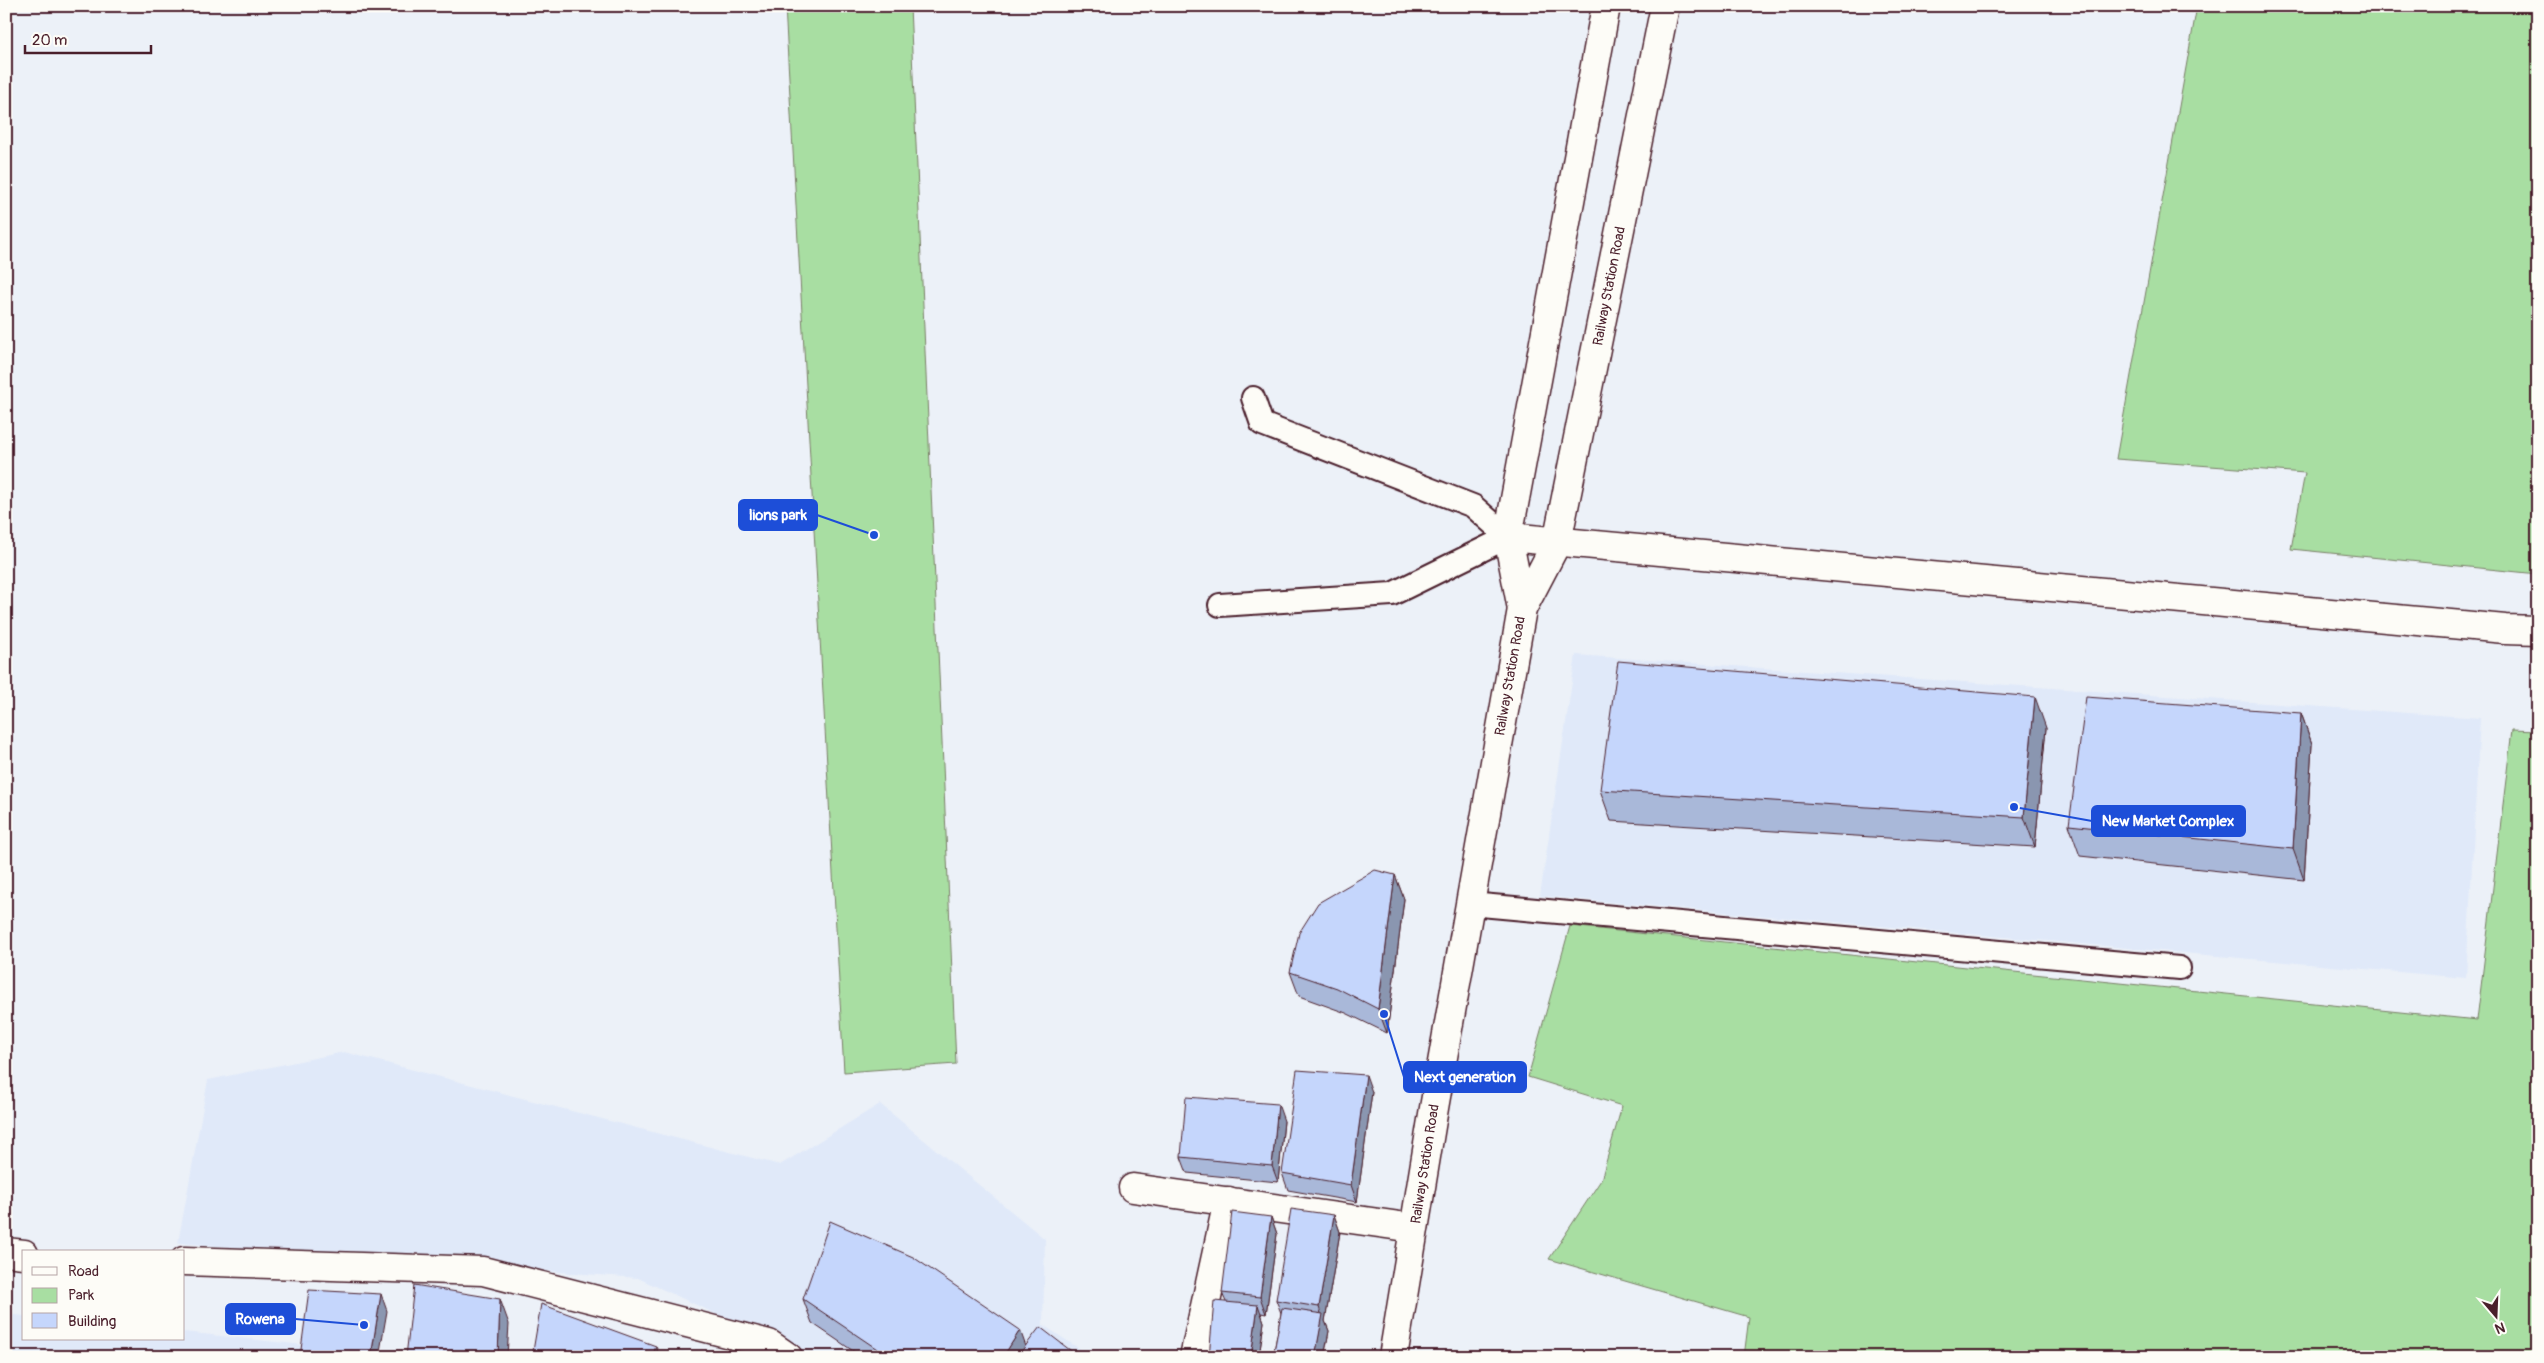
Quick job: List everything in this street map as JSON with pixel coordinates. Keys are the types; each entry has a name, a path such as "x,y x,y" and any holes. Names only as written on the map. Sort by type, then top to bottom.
{"street":[{"path":"1522,609 1508,537 1606,6"},
{"name":"Railway Station Road","path":"1394,1357 1414,1228 1522,609 1557,542 1665,6"},
{"path":"1508,537 2485,627 2538,630"},
{"path":"1133,1188 1414,1228"},
{"path":"1194,1357 1228,1201"},
{"path":"6,1252 22,1254"},
{"path":"185,1261 483,1271 769,1344 788,1357"}],"lane":[{"path":"1220,605 1392,594 1508,537 1474,506 1262,424 1253,398"},
{"path":"1470,904 2179,968"}],"shaded area":[{"path":"1576,655 2480,718 2466,978 1540,896"},
{"path":"344,1052 780,1165 880,1104 1045,1239 1043,1325 1092,1357 809,1357 638,1278 178,1243 208,1080"},
{"path":"6,1314 22,1316 22,1340 185,1340 185,1332 416,1357 6,1357"}],"green space":[{"path":"785,6 910,6 956,1064 844,1072"},
{"path":"2197,6 2538,6 2538,574 2291,549 2305,473 2116,459"},
{"path":"2512,730 2538,731 2538,1357 1744,1357 1749,1317 1549,1259 1601,1180 1622,1106 1528,1077 1570,926 2477,1020"}],"building":[{"path":"1618,661 2035,697 2024,817 1600,790"},
{"path":"2086,697 2301,713 2293,849 2069,825"},
{"path":"1375,870 1395,875 1378,1009 1337,988 1290,972 1299,933 1318,903"},
{"path":"1297,1070 1366,1075 1351,1185 1282,1173"},
{"path":"1186,1097 1278,1104 1272,1166 1181,1157"},
{"path":"1291,1209 1334,1215 1319,1307 1276,1300"},
{"path":"1232,1212 1271,1217 1260,1297 1222,1293"},
{"path":"830,1221 913,1257 1020,1330 1003,1357 889,1357 803,1299"},
{"path":"414,1285 500,1299 498,1357 406,1357"},
{"path":"309,1290 381,1294 371,1357 300,1357"},
{"path":"1214,1301 1258,1305 1251,1357 1209,1357"},
{"path":"541,1304 656,1346 652,1357 532,1357"},
{"path":"1282,1308 1323,1314 1315,1357 1273,1357"},
{"path":"1040,1327 1079,1357 1017,1357"},
{"path":"682,1353 690,1357 681,1357"}],"place":[{"name":"lions park","path":"874,535"},
{"name":"New Market Complex","path":"2014,807"},
{"name":"Next generation","path":"1384,1014"},
{"name":"Rowena","path":"364,1325"}]}
